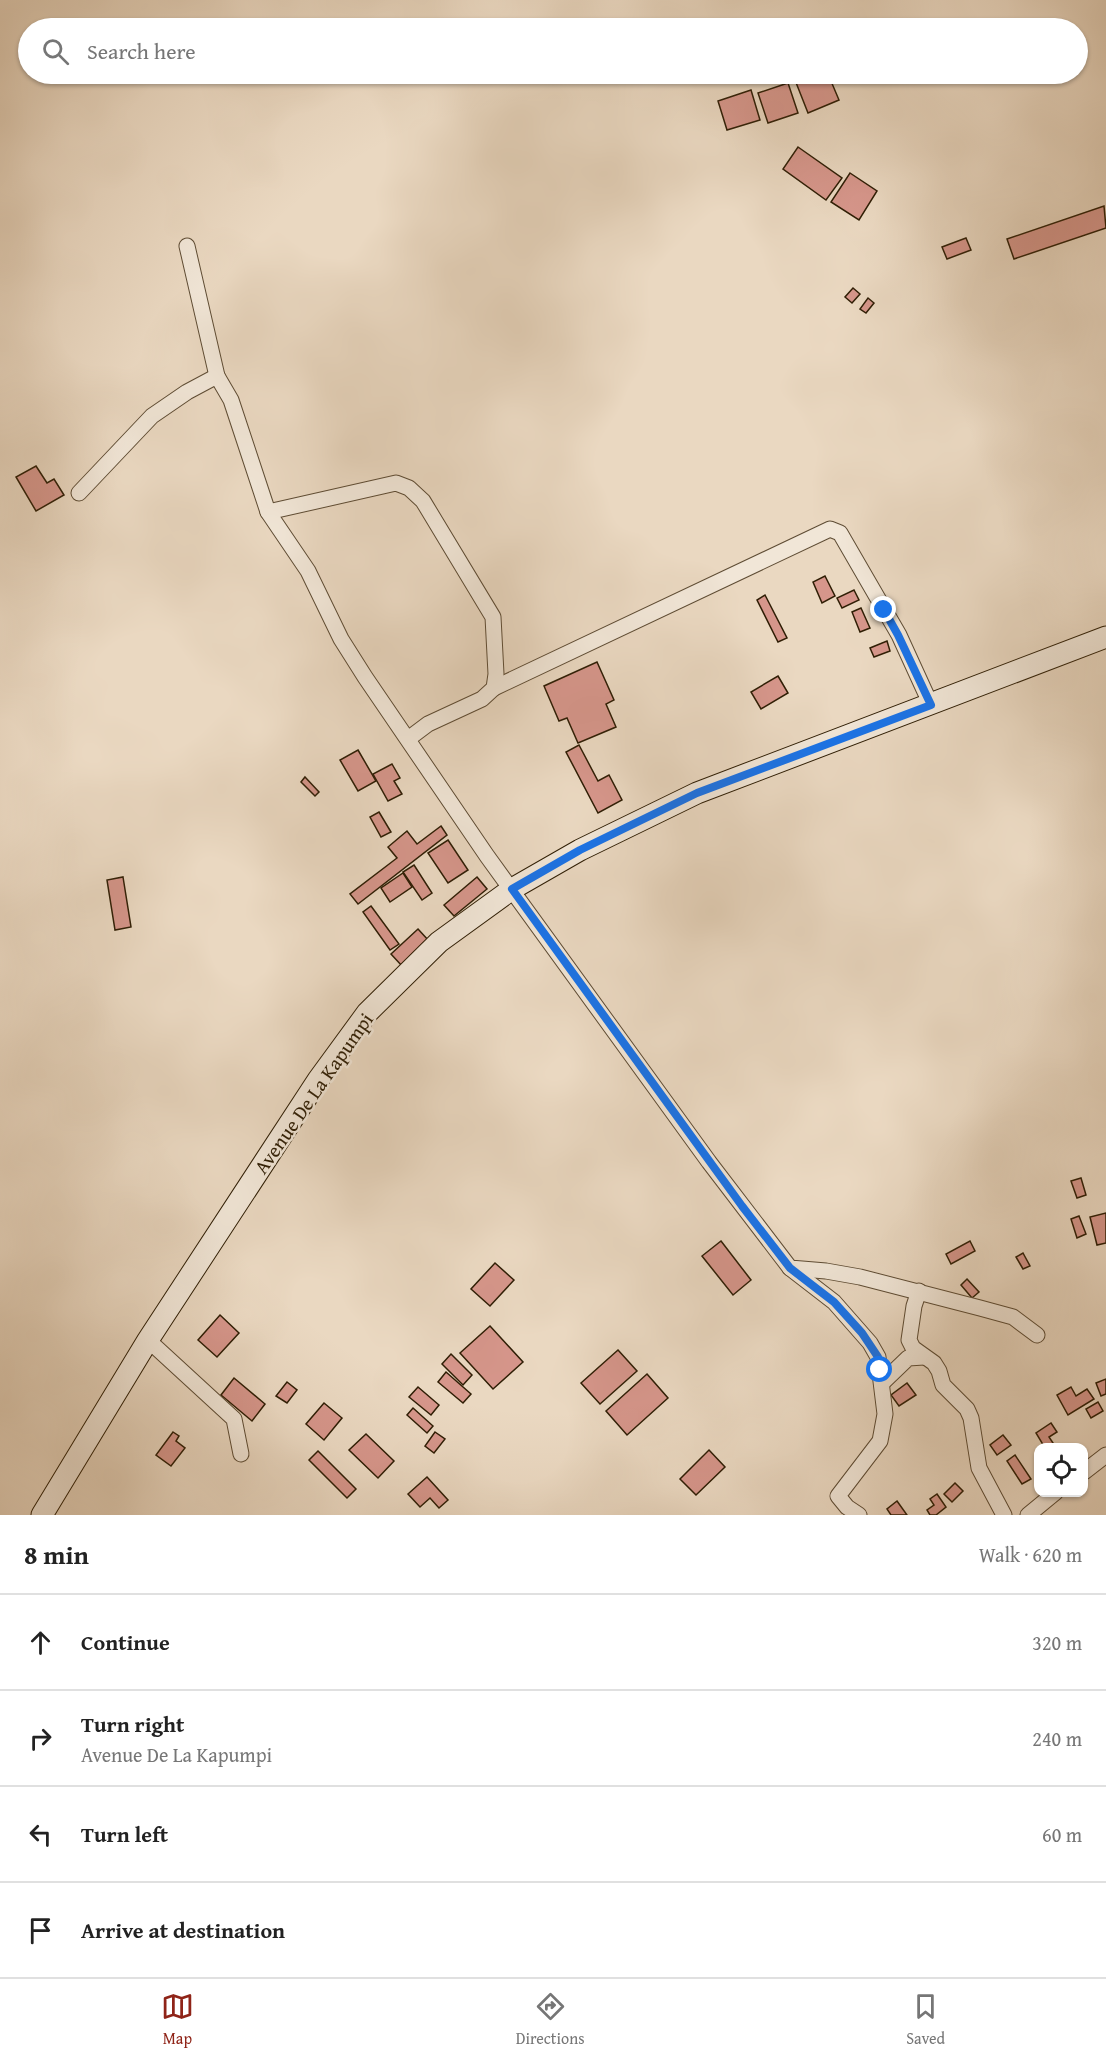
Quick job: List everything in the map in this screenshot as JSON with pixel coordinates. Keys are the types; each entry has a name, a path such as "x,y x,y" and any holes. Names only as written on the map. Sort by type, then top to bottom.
{"main road":[{"name":"Avenue De La Kapumpi","path":"42,1515 148,1340 318,1080 367,1013 439,942 512,889 580,850 697,793 1106,637"}],"street":[{"path":"187,246 217,376 231,400 268,512 308,571 341,639 512,889 716,1171 790,1268 834,1302 870,1343 878,1357 885,1414 880,1441 838,1496 847,1507 859,1515"},
{"path":"79,493 152,416 187,392 217,376"},
{"path":"268,512 396,483 409,488 423,501 493,617 496,674 494,688"},
{"path":"408,738 428,724 482,699 494,688 830,530 840,533 889,619 931,705"},
{"path":"790,1268 860,1277 919,1291 1014,1317 1037,1335"},
{"path":"919,1291 914,1306 909,1340 913,1348 934,1363 943,1385 967,1409 971,1418 979,1468 1005,1515"},
{"path":"148,1340 234,1419 241,1454"},
{"path":"882,1383 908,1358 924,1357"},
{"path":"1088,1468 1106,1455"},
{"path":"1028,1515 1050,1497"}],"building":[{"path":"788,84 798,113 768,123 758,93"},
{"path":"797,84 832,84 839,100 808,113"},
{"path":"751,90 760,120 727,130 718,101"},
{"path":"798,147 842,178 826,200 783,169"},
{"path":"850,173 877,191 859,220 831,202"},
{"path":"1104,206 1106,228 1014,259 1007,239"},
{"path":"966,238 971,250 947,259 942,247"},
{"path":"853,288 860,294 852,303 845,297"},
{"path":"868,298 874,303 866,313 860,309"},
{"path":"36,466 47,483 54,479 64,495 36,511 16,477"},
{"path":"825,576 835,596 822,603 813,582"},
{"path":"854,590 859,600 842,608 837,598"},
{"path":"765,595 787,638 778,642 757,600"},
{"path":"861,608 870,628 860,632 852,612"},
{"path":"887,641 890,651 874,657 870,648"},
{"path":"597,662 614,700 606,704 616,727 578,743 567,718 559,721 544,686"},
{"path":"778,676 788,693 761,709 751,692"},
{"path":"579,745 598,781 609,775 622,800 598,813 566,752"},
{"path":"358,750 376,781 358,791 340,760"},
{"path":"392,764 400,778 394,781 402,794 388,801 373,774"},
{"path":"305,777 319,792 315,796 301,782"},
{"path":"379,812 391,832 381,837 370,817"},
{"path":"441,826 447,835 358,904 350,894 397,858 388,847 407,831 417,844"},
{"path":"448,840 468,870 448,883 428,853"},
{"path":"414,865 432,893 422,900 403,872"},
{"path":"403,873 412,887 390,902 381,888"},
{"path":"123,877 131,927 115,930 107,880"},
{"path":"477,877 487,889 454,916 444,905"},
{"path":"371,906 399,944 390,950 363,912"},
{"path":"418,929 429,941 402,966 391,954"},
{"path":"1081,1178 1086,1195 1077,1198 1071,1181"},
{"path":"1106,1213 1106,1243 1097,1245 1090,1217"},
{"path":"1079,1216 1086,1234 1077,1238 1071,1219"},
{"path":"721,1241 751,1280 733,1295 702,1256"},
{"path":"970,1241 975,1251 951,1264 946,1254"},
{"path":"1023,1253 1030,1266 1023,1269 1016,1257"},
{"path":"495,1263 514,1280 490,1306 471,1289"},
{"path":"967,1279 979,1292 972,1298 961,1285"},
{"path":"220,1315 239,1333 217,1357 198,1340"},
{"path":"490,1326 523,1362 493,1389 460,1353"},
{"path":"618,1350 637,1371 600,1404 581,1383"},
{"path":"451,1354 472,1375 463,1385 442,1364"},
{"path":"446,1372 471,1394 463,1403 438,1382"},
{"path":"647,1374 668,1398 627,1435 606,1411"},
{"path":"234,1378 265,1404 252,1421 221,1395"},
{"path":"1106,1379 1106,1394 1101,1396 1096,1383"},
{"path":"287,1382 297,1390 287,1403 276,1396"},
{"path":"907,1383 916,1395 899,1406 891,1395"},
{"path":"418,1387 439,1405 431,1415 409,1397"},
{"path":"1071,1387 1076,1396 1087,1389 1094,1399 1068,1415 1057,1395"},
{"path":"1098,1402 1103,1411 1091,1418 1086,1409"},
{"path":"324,1403 342,1418 324,1440 306,1424"},
{"path":"413,1408 433,1426 427,1433 407,1415"},
{"path":"1051,1423 1057,1432 1049,1437 1053,1443 1042,1443 1036,1433"},
{"path":"173,1432 179,1436 176,1441 185,1448 171,1466 156,1455"},
{"path":"435,1432 445,1439 434,1453 425,1446"},
{"path":"366,1434 394,1461 378,1478 349,1450"},
{"path":"1003,1435 1011,1445 997,1455 990,1445"},
{"path":"709,1450 725,1467 696,1495 680,1479"},
{"path":"318,1451 356,1489 347,1498 309,1460"},
{"path":"1015,1455 1031,1479 1022,1484 1007,1461"},
{"path":"427,1477 448,1500 439,1508 430,1498 420,1507 408,1494"},
{"path":"955,1483 963,1491 952,1502 944,1494"},
{"path":"937,1494 946,1507 936,1515 930,1515 927,1510 934,1505 930,1499"},
{"path":"897,1501 907,1515 891,1515 887,1509"}],"route":[{"path":"880,1370 878,1357 862,1333 834,1302 790,1268 742,1206 512,889 580,850 697,793 931,705 884,610"}]}
